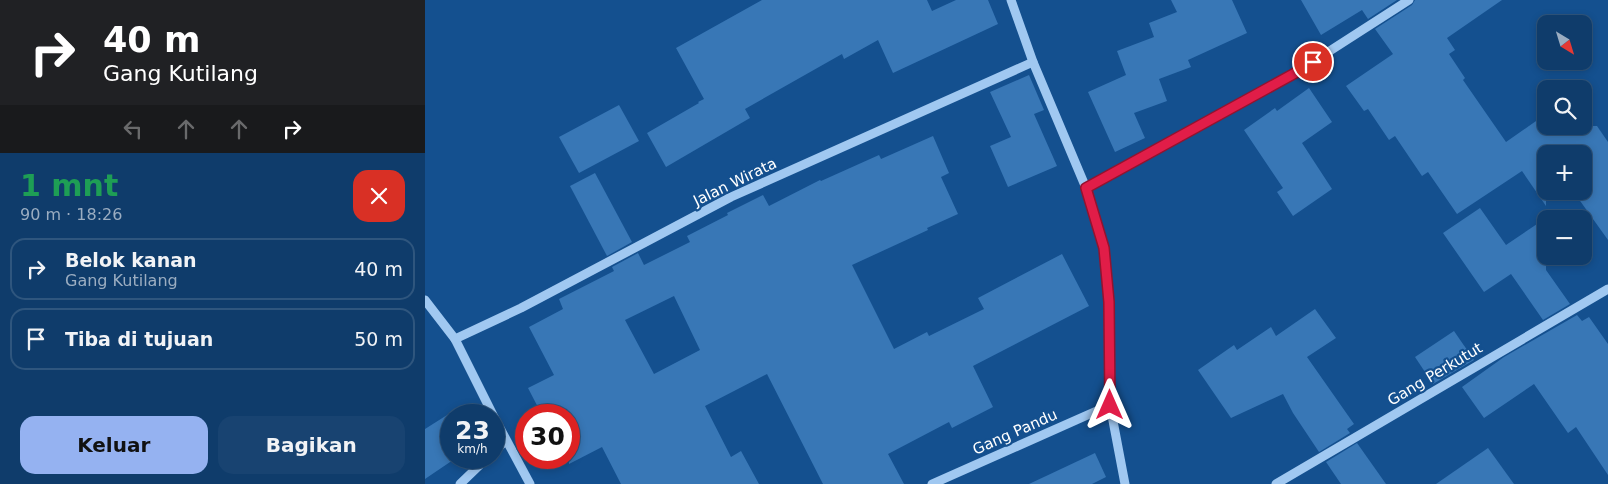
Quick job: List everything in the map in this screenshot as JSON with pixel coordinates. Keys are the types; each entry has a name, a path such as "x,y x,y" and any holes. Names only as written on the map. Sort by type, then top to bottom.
{"street":[{"path":"1011,0 1033,62 1086,188 1104,248 1109,302 1110,405 1125,484"},
{"path":"1086,188 1297,72 1409,0"},
{"name":"Jalan Wirata","path":"455,339 521,308 731,197 1033,62"},
{"name":"Gang Perkutut","path":"1276,484 1608,289"},
{"path":"425,300 455,339 487,404"},
{"name":"Gang Pandu","path":"932,484 1110,405"},
{"path":"505,441 530,484"},
{"path":"460,484 476,469"}],"building":[{"path":"762,0 927,0 932,11 956,0 988,0 998,24 893,73 878,40 844,59 842,54 745,109 750,118 666,167 647,133 704,99 676,48"},
{"path":"1171,0 1232,0 1247,33 1188,60 1191,67 1159,79 1167,101 1134,113 1145,138 1115,152 1088,92 1126,75 1117,51 1154,37 1149,23 1177,12"},
{"path":"1301,0 1397,0 1368,19 1362,10 1321,35"},
{"path":"1415,0 1502,0 1447,38 1455,50 1449,54 1465,78 1463,80 1506,142 1537,120 1537,135 1592,135 1592,126 1597,126 1608,142 1608,240 1592,218 1592,210 1587,210 1579,200 1592,200 1592,145 1537,145 1537,193 1522,171 1457,214 1428,172 1422,176 1395,136 1389,140 1368,109 1364,111 1346,86 1393,54 1375,29 1412,5"},
{"path":"1029,75 1044,110 1034,114 1057,166 1008,187 990,146 1011,137 990,92"},
{"path":"1309,88 1332,122 1302,143 1332,189 1293,216 1277,192 1283,188 1244,130 1275,108 1277,111"},
{"path":"619,105 639,141 579,173 559,137"},
{"path":"933,136 949,173 941,177 958,214 852,265 894,349 927,332 929,336 984,309 978,298 1062,254 1089,306 973,366 993,407 952,428 949,422 888,454 904,484 823,484 767,374 705,406 731,457 741,451 759,484 621,484 602,447 580,458 580,404 536,404 528,388 554,375 529,327 563,309 559,299 614,271 612,267 638,253 644,265 690,242 687,236 763,195 769,206 820,180 879,155 881,159","holes":["674,296 700,350 654,374 625,320"]},
{"path":"595,173 632,242 607,256 570,186"},
{"path":"1480,208 1506,245 1537,224 1537,265 1546,265 1546,270 1570,304 1543,320 1511,274 1484,292 1443,233"},
{"path":"1315,309 1336,338 1307,357 1354,424 1347,429 1350,433 1319,452 1293,413 1283,394 1231,418 1198,370 1234,345 1237,350 1271,327 1276,336"},
{"path":"1577,315 1582,321 1589,317 1608,344 1608,475 1576,427 1568,433 1534,384 1484,418 1462,387 1504,357"},
{"path":"1454,331 1474,360 1433,384 1415,357"},
{"path":"440,420 440,469 425,479 425,429"},
{"path":"1357,443 1386,484 1341,484 1326,462"},
{"path":"1488,448 1514,484 1436,484"},
{"path":"1095,453 1106,477 1092,484 1029,484"}],"route":[{"path":"1110,405 1109,302 1104,248 1086,188 1313,62"}]}
